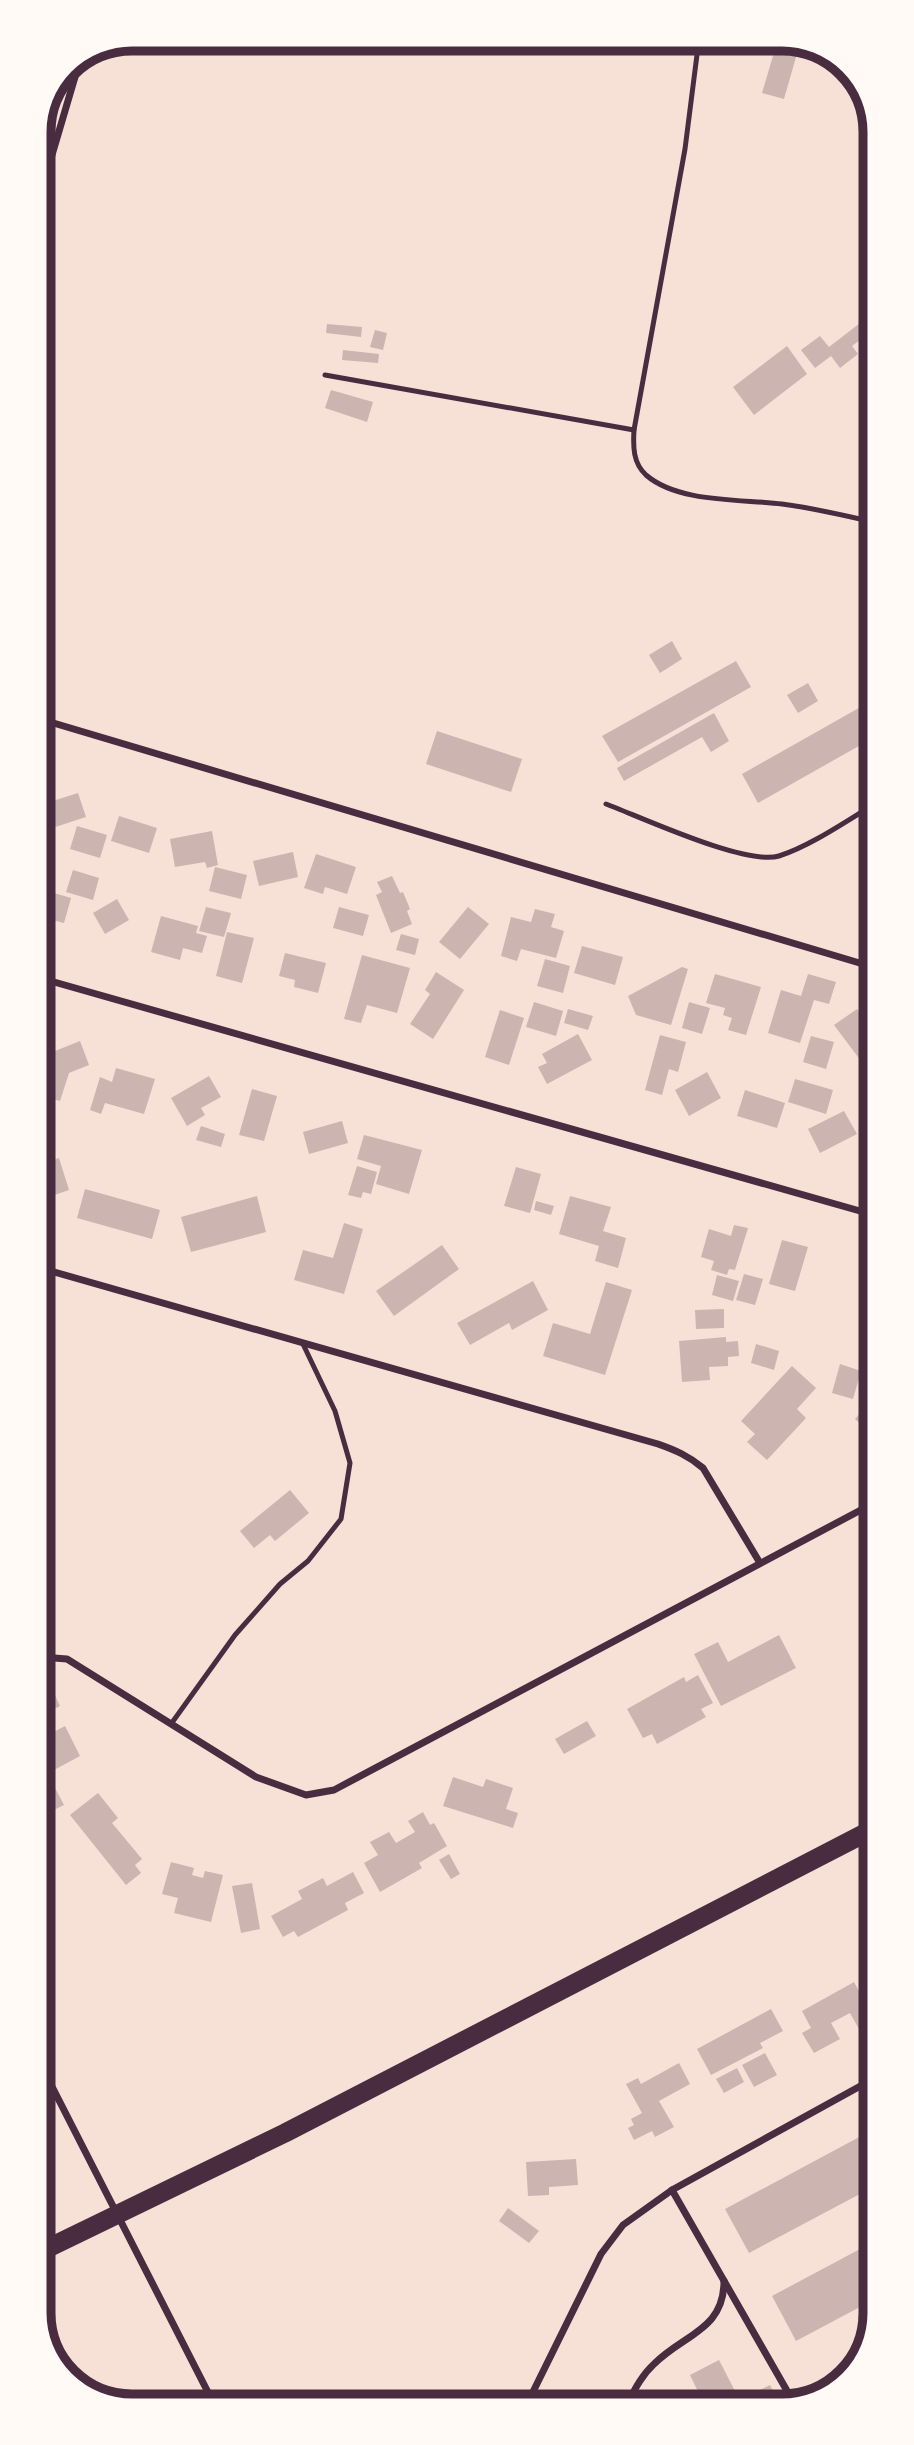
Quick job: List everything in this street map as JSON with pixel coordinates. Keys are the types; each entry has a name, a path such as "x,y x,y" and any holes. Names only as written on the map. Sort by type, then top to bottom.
{"highway":[{"path":"51,2248 285,2133 863,1834"}],"street":[{"path":"51,158 76,74"},
{"path":"51,722 863,964"},
{"path":"51,981 863,1212"},
{"path":"51,1271 678,1451 692,1459 711,1480 760,1563"},
{"path":"51,1656 67,1659 256,1777 306,1796 334,1790 863,1509"},
{"path":"51,2084 209,2394"},
{"path":"532,2394 607,2244 633,2217 672,2190 863,2085"},
{"path":"672,2190 789,2394"},
{"path":"632,2394 654,2364 706,2325 716,2314 724,2298 724,2279"}],"lane":[{"path":"697,51 685,149 634,430 633,453 644,474 667,489 715,498 822,510 863,520"},
{"path":"325,374 634,430"},
{"path":"607,804 737,853 762,858 779,856 863,811"},
{"path":"171,1724 235,1635 280,1584 308,1561 341,1519 350,1463 335,1410 302,1342"}],"building":[{"path":"774,51 797,53 784,99 762,93"},
{"path":"863,321 863,338 852,346 858,354 840,368 831,356 815,368 801,350 820,336 829,347"},
{"path":"327,324 362,327 361,337 326,333"},
{"path":"375,330 387,333 383,350 370,347"},
{"path":"787,346 807,374 754,415 733,387"},
{"path":"343,350 379,354 378,363 342,360"},
{"path":"331,390 373,402 367,422 325,408"},
{"path":"672,641 682,659 660,673 649,655"},
{"path":"736,661 751,687 618,762 602,736"},
{"path":"808,683 818,701 798,713 787,695"},
{"path":"863,706 863,744 758,803 742,774"},
{"path":"714,713 729,741 711,752 702,737 624,781 617,768"},
{"path":"437,731 522,759 511,792 426,764"},
{"path":"78,793 86,817 51,828 51,802"},
{"path":"119,816 157,828 149,853 111,841"},
{"path":"77,826 107,835 100,858 70,849"},
{"path":"212,831 218,865 207,868 205,862 175,867 170,839"},
{"path":"293,852 298,877 259,886 253,861"},
{"path":"316,854 356,867 347,894 325,887 323,894 304,888"},
{"path":"215,867 247,875 241,899 209,891"},
{"path":"73,870 99,878 93,900 66,892"},
{"path":"392,876 400,893 403,892 410,909 407,911 412,924 391,933 376,895 382,892 377,882"},
{"path":"51,892 71,898 64,923 51,920"},
{"path":"117,899 129,920 105,934 93,913"},
{"path":"206,907 231,913 224,937 199,931"},
{"path":"339,907 369,915 363,936 333,928"},
{"path":"468,907 489,924 460,959 439,942"},
{"path":"535,909 555,914 551,927 564,931 556,958 521,949 517,961 501,956 511,917 531,922"},
{"path":"161,916 198,926 196,933 207,936 202,953 183,948 180,960 151,952"},
{"path":"227,932 254,938 242,983 216,976"},
{"path":"401,934 419,939 415,955 396,950"},
{"path":"582,946 623,957 615,985 574,973"},
{"path":"285,953 326,963 318,993 294,987 295,980 279,976"},
{"path":"362,955 410,968 397,1013 367,1005 361,1023 344,1019"},
{"path":"545,959 570,966 563,993 537,986"},
{"path":"682,967 688,969 671,1025 636,1015 628,996"},
{"path":"436,972 464,990 433,1039 410,1024 430,994 425,990"},
{"path":"715,974 761,987 746,1035 728,1030 732,1018 723,1015 725,1008 706,1003"},
{"path":"808,974 836,982 829,1004 814,1000 800,1043 768,1033 781,990 801,996"},
{"path":"534,1002 563,1011 556,1036 526,1027"},
{"path":"689,1002 710,1008 702,1034 682,1028"},
{"path":"568,1009 593,1016 588,1030 564,1023"},
{"path":"857,1009 863,1017 863,1060 861,1061 834,1025"},
{"path":"500,1010 524,1018 509,1065 485,1057"},
{"path":"578,1034 592,1060 547,1084 538,1067 547,1063 542,1054"},
{"path":"660,1035 686,1042 678,1072 669,1069 662,1095 645,1090"},
{"path":"811,1036 834,1042 826,1069 803,1062"},
{"path":"80,1041 89,1065 69,1073 60,1101 51,1099 51,1053"},
{"path":"116,1068 155,1079 144,1114 105,1103 101,1114 90,1110 100,1077 112,1082"},
{"path":"707,1072 721,1098 689,1116 675,1090"},
{"path":"209,1076 221,1097 201,1108 205,1115 187,1126 171,1098"},
{"path":"795,1079 833,1090 826,1114 788,1102"},
{"path":"252,1089 277,1096 264,1141 239,1135"},
{"path":"745,1090 785,1103 777,1128 737,1116"},
{"path":"844,1111 857,1134 820,1153 808,1129"},
{"path":"342,1121 348,1143 309,1154 303,1132"},
{"path":"201,1126 225,1134 221,1147 196,1140"},
{"path":"364,1135 422,1150 409,1194 376,1184 381,1166 357,1159"},
{"path":"59,1158 69,1190 51,1196 51,1161"},
{"path":"357,1166 377,1172 371,1194 363,1192 361,1198 348,1195"},
{"path":"516,1167 541,1174 530,1213 504,1206"},
{"path":"85,1189 160,1210 152,1239 77,1218"},
{"path":"257,1196 266,1232 191,1252 181,1217"},
{"path":"570,1196 611,1207 603,1231 626,1238 618,1268 595,1261 599,1246 559,1234"},
{"path":"536,1201 554,1206 551,1215 534,1210"},
{"path":"344,1223 363,1229 344,1294 294,1280 303,1250 333,1258"},
{"path":"734,1225 748,1228 735,1270 729,1269 727,1275 711,1270 714,1261 701,1257 709,1229 731,1236"},
{"path":"782,1240 808,1247 795,1291 769,1284"},
{"path":"442,1245 459,1269 394,1316 376,1291"},
{"path":"744,1274 763,1279 755,1305 736,1300"},
{"path":"717,1275 739,1281 733,1301 712,1295"},
{"path":"533,1281 548,1310 512,1330 509,1323 470,1345 457,1323"},
{"path":"606,1282 632,1290 605,1375 543,1356 553,1323 590,1334"},
{"path":"724,1309 724,1328 696,1329 695,1310"},
{"path":"726,1337 726,1342 738,1341 739,1356 728,1357 728,1366 709,1367 710,1380 682,1382 679,1341"},
{"path":"756,1344 779,1351 774,1370 751,1363"},
{"path":"840,1364 861,1371 853,1399 832,1393"},
{"path":"792,1366 816,1388 797,1409 806,1418 767,1460 747,1442 755,1434 741,1421"},
{"path":"863,1410 863,1426 855,1419"},
{"path":"290,1490 309,1513 275,1541 270,1535 254,1548 240,1531"},
{"path":"779,1635 796,1668 721,1706 694,1654 718,1642 728,1662"},
{"path":"698,1675 713,1703 701,1709 706,1717 657,1744 652,1734 643,1738 627,1709 684,1677 686,1682"},
{"path":"51,1689 60,1706 51,1711"},
{"path":"587,1721 596,1736 564,1754 555,1739"},
{"path":"65,1726 80,1756 51,1772 51,1733"},
{"path":"453,1777 483,1787 486,1779 513,1788 506,1809 518,1813 513,1828 443,1806"},
{"path":"54,1786 64,1805 51,1812 51,1788"},
{"path":"98,1793 118,1818 112,1823 142,1859 135,1865 141,1873 126,1885 70,1815"},
{"path":"423,1812 430,1825 434,1823 447,1846 419,1863 422,1868 380,1892 364,1863 378,1855 370,1842 389,1832 396,1843 415,1832 408,1821"},
{"path":"449,1854 460,1874 451,1879 439,1860"},
{"path":"171,1862 194,1868 192,1875 203,1878 205,1871 223,1875 211,1922 174,1913 178,1898 162,1894"},
{"path":"353,1872 364,1893 345,1903 348,1910 298,1937 294,1931 283,1937 271,1916 302,1899 298,1891 323,1878 327,1886"},
{"path":"252,1883 260,1929 241,1933 232,1886"},
{"path":"854,1982 863,1998 863,2027 859,2029 850,2013 831,2023 840,2039 814,2053 802,2033 811,2028 802,2011"},
{"path":"771,2009 783,2031 760,2043 763,2048 711,2075 697,2049"},
{"path":"765,2053 777,2075 754,2087 742,2065"},
{"path":"679,2063 690,2084 659,2101 674,2127 655,2137 652,2131 634,2140 628,2128 634,2125 631,2119 642,2113 626,2084 638,2078 641,2084"},
{"path":"737,2068 744,2082 724,2093 716,2079"},
{"path":"863,2135 863,2192 749,2253 725,2209"},
{"path":"576,2159 578,2185 549,2187 549,2195 528,2196 526,2162"},
{"path":"508,2208 539,2231 529,2243 499,2221"},
{"path":"863,2247 863,2305 796,2341 772,2296"},
{"path":"719,2360 736,2393 699,2394 690,2375"},
{"path":"770,2385 774,2394 752,2394"}]}
